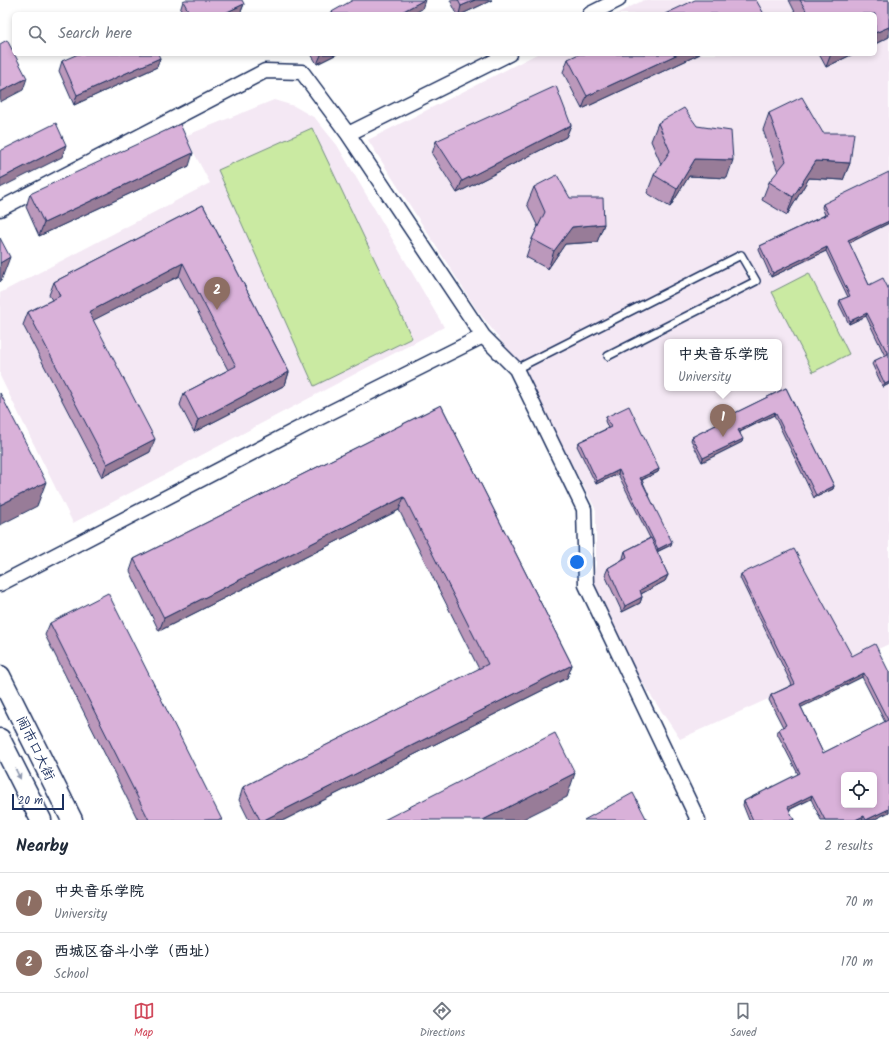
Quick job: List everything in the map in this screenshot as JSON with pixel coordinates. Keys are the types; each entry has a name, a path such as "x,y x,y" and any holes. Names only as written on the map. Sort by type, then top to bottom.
{"main road":[{"name":"闹市口大街","path":"0,676 72,820"},
{"name":"闹市口大街","path":"0,739 41,820"}],"street":[{"path":"594,12 618,0"},
{"path":"348,134 505,56"},
{"path":"0,209 265,71 302,72 348,134 483,336 516,369 584,509 586,585 698,820"},
{"path":"0,584 317,419 483,336"}],"lane":[{"path":"516,369 741,255 756,281 608,356"}],"shaded area":[{"path":"644,0 889,0 889,644 680,739 631,666 593,583 596,563 596,510 519,364 477,310 368,140 533,56 877,56 877,12 620,12"},
{"path":"274,100 294,106 315,118 337,145 444,327 73,523 0,376 0,293 210,183 185,136"}],"green space":[{"path":"312,128 412,338 314,386 218,170"},
{"path":"809,273 849,354 813,372 772,292"}],"building":[{"path":"242,0 244,4 227,12 189,12 183,1"},
{"path":"353,0 424,0 402,12 332,12"},
{"path":"458,0 475,0 461,6"},
{"path":"695,0 756,0 763,12 669,12"},
{"path":"800,0 889,0 889,27 877,32 877,12 807,12"},
{"path":"7,40 12,50 12,56 15,56 27,78 0,92 0,44"},
{"path":"73,56 159,56 160,58 77,95 62,61"},
{"path":"575,56 674,56 587,96 568,59"},
{"path":"556,86 571,125 462,181 436,141"},
{"path":"802,97 823,133 854,133 850,163 816,161 793,197 769,182 786,161 769,113"},
{"path":"684,108 697,126 731,131 733,160 695,159 677,189 654,175 670,151 658,123"},
{"path":"56,123 66,145 0,179 0,151"},
{"path":"180,124 193,153 44,223 30,194"},
{"path":"889,172 889,221 848,240 869,285 883,278 889,290 889,382 885,384 874,361 888,354 867,313 850,321 840,300 850,296 827,247 773,273 760,246 828,214 823,204"},
{"path":"557,175 570,198 603,198 604,224 572,227 554,251 532,239 545,212 534,187"},
{"path":"203,205 289,372 198,420 184,393 236,366 183,263 89,312 155,439 107,464 28,312 60,296 54,282"},
{"path":"0,238 10,257 0,263"},
{"path":"786,388 834,486 816,495 775,412 738,430 743,439 703,458 692,437 732,417 731,415"},
{"path":"0,393 46,482 0,505"},
{"path":"441,405 572,665 264,820 260,820 243,787 488,664 404,497 164,618 134,559"},
{"path":"629,406 659,469 640,478 672,542 658,549 619,470 597,481 579,442 611,427 606,417"},
{"path":"651,538 668,575 640,590 642,597 625,606 608,568 627,557 625,551"},
{"path":"794,549 852,656 875,644 889,672 889,809 866,820 864,816 855,820 825,820 812,795 788,807 794,820 753,820 744,801 800,773 779,729 786,725 771,695 795,684 741,574","holes":["864,673 888,720 823,753 800,705"]},
{"path":"108,593 222,820 149,820 50,623"},
{"path":"555,733 575,773 483,820 384,820"},
{"path":"633,793 647,820 584,820"}],"place":[{"name":"西城区奋斗小学（西址）","path":"217,310"},
{"name":"中央音乐学院","path":"723,437"}]}
